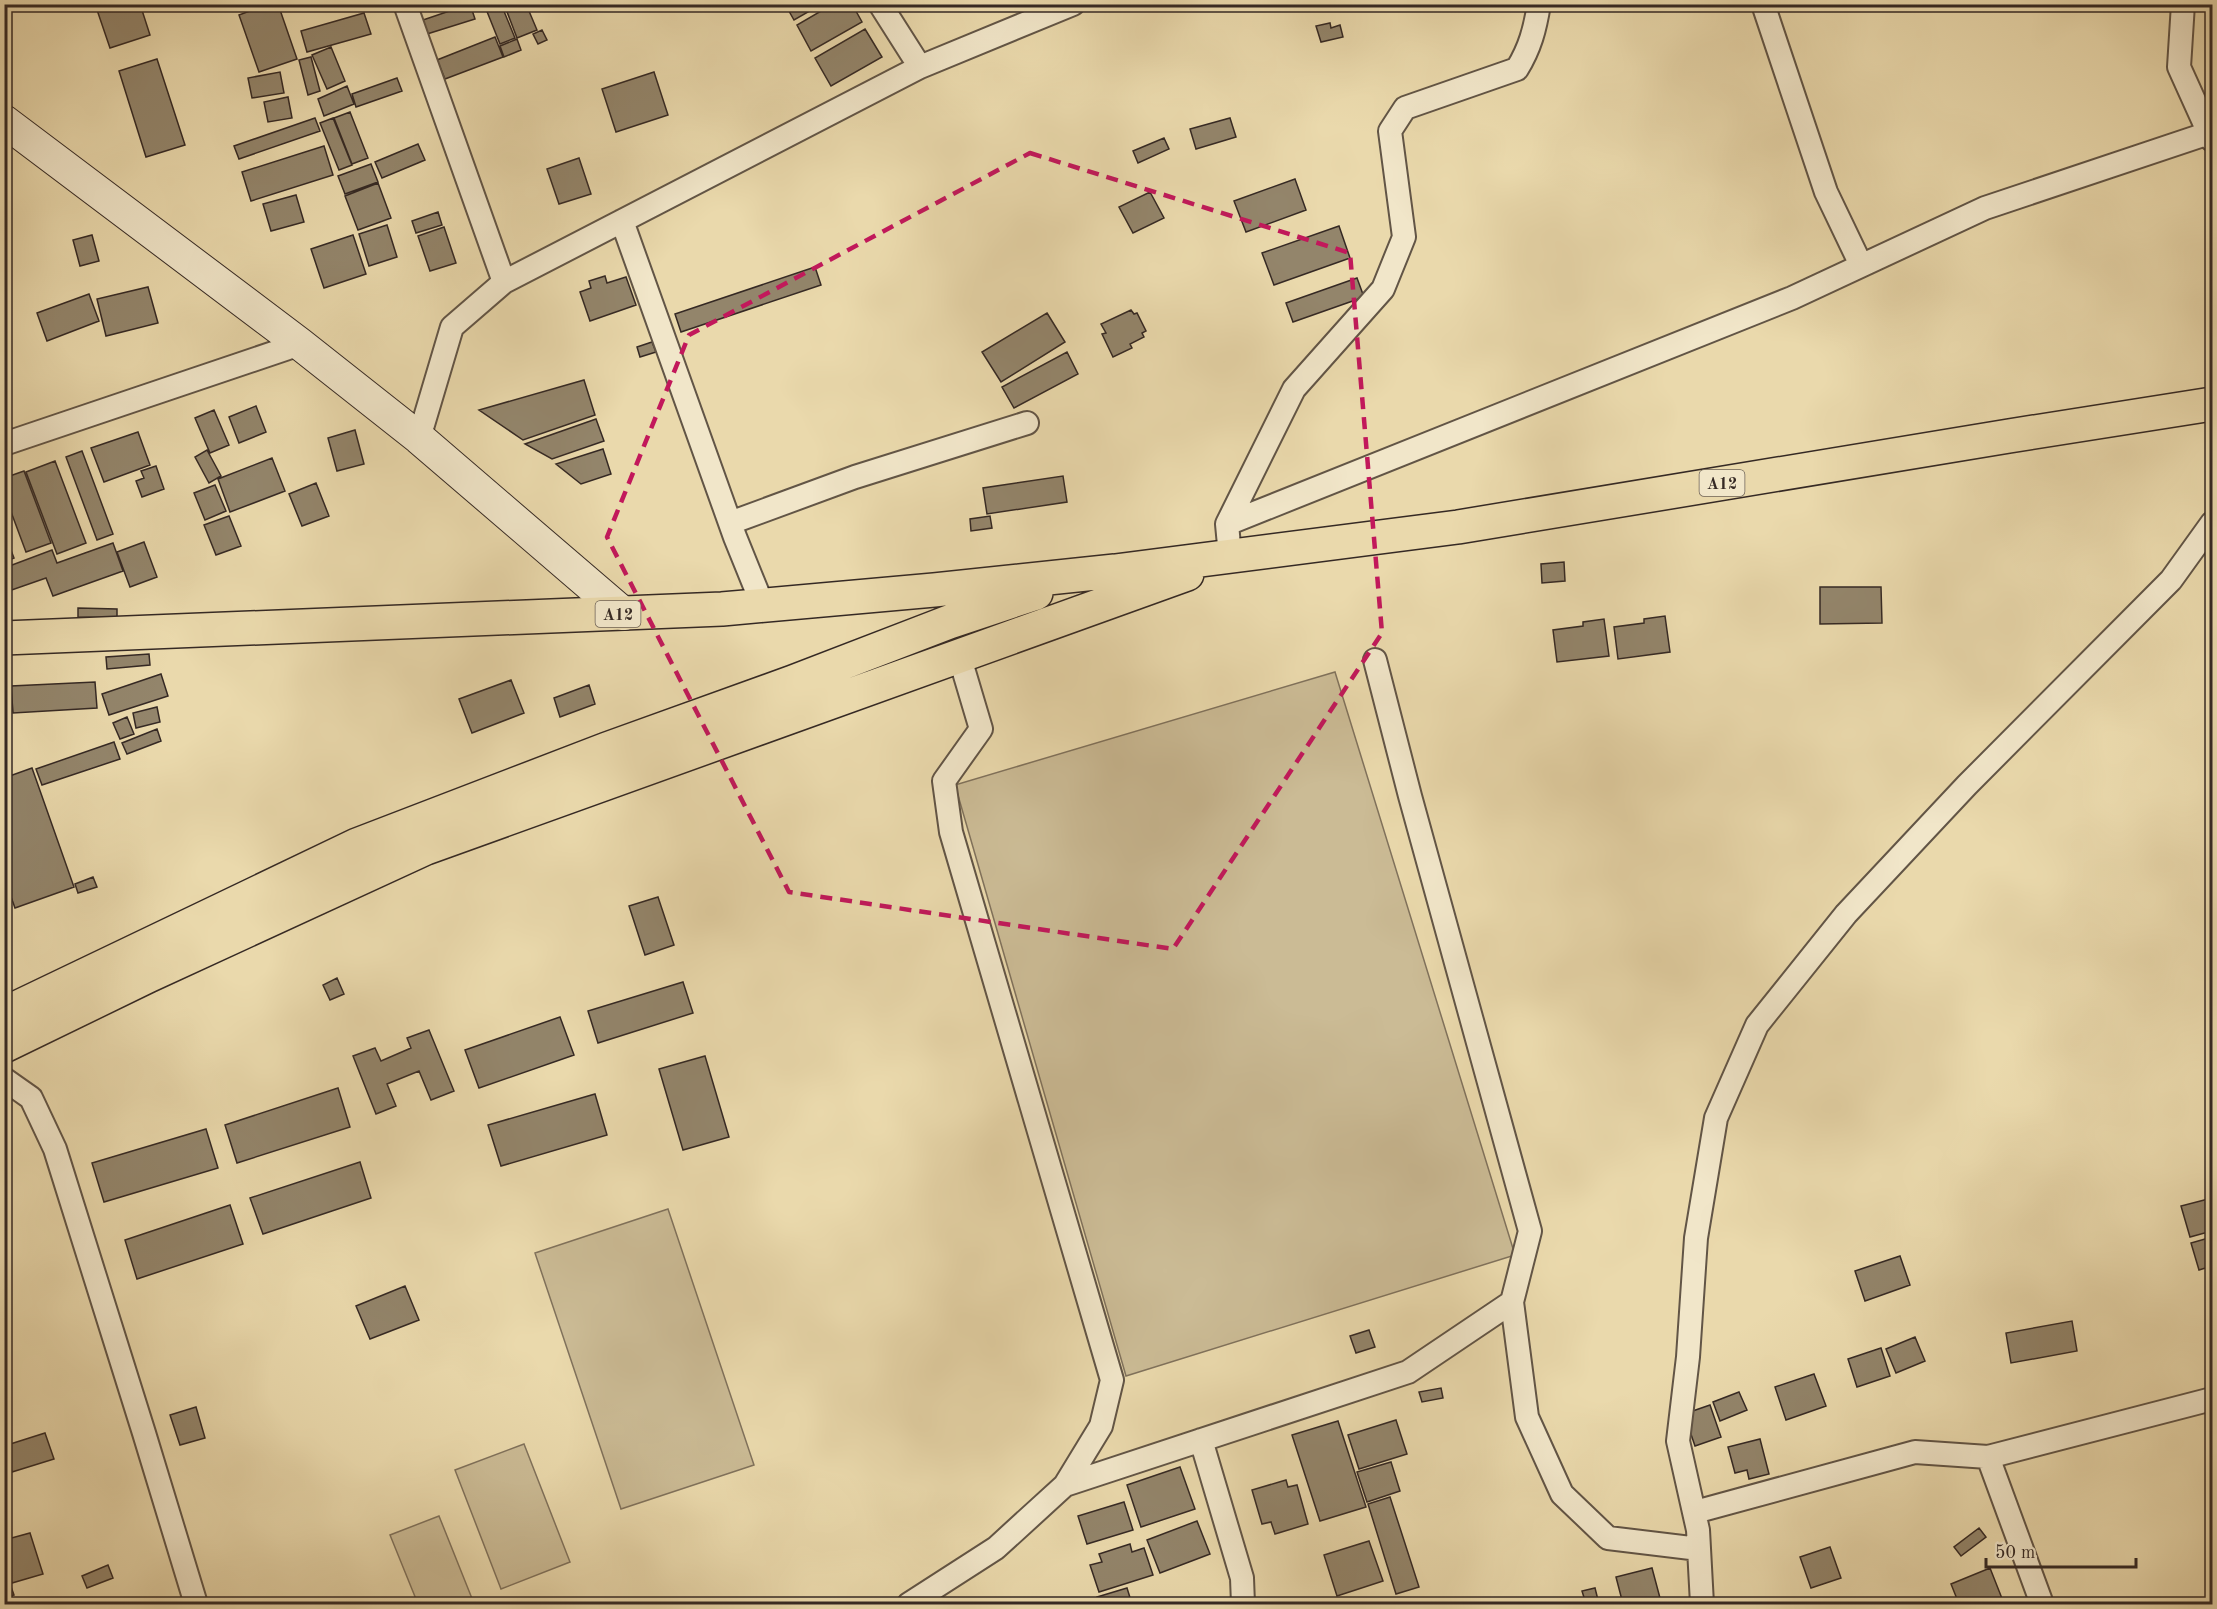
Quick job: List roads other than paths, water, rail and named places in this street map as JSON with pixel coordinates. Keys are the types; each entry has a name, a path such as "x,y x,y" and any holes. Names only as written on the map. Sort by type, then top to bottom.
{"main road":[{"name":"A12","path":"4,638 624,614 763,606 1115,571 1458,527 1974,441 2212,404"},
{"path":"4,1046 148,976 426,848 959,655 1127,597 1230,556"},
{"path":"4,1014 357,845 949,622 1025,596 1115,571"},
{"path":"934,590 942,597 959,655"}],"street":[{"path":"405,4 504,282"},
{"path":"880,4 920,67"},
{"path":"419,438 452,327 504,282 920,67 1073,4"},
{"path":"1230,556 1227,524 1294,388 1383,289 1404,237 1390,131 1405,108 1517,69 1528,51 1535,32 1539,4"},
{"path":"1763,4 1826,192 1861,266"},
{"path":"1227,524 1792,298 1985,208 2211,135 2179,67 2183,4"},
{"path":"4,121 300,344 419,438 624,614"},
{"path":"622,221 730,523 763,606"},
{"path":"4,444 300,344"},
{"path":"730,523 855,477 1028,423"},
{"path":"1702,1605 1695,1512 1686,1483 1678,1441 1688,1357 1696,1238 1716,1118 1757,1025 1846,914 1967,785 2171,580 2212,524"},
{"path":"909,1605 996,1548 1065,1485 1101,1426 1112,1380 951,832 944,781 981,729 959,655"},
{"path":"1375,660 1410,796 1530,1231 1512,1302 1527,1417 1562,1494 1608,1538 1699,1549"},
{"path":"4,1079 31,1098 55,1149 196,1605"},
{"path":"1065,1485 1408,1372 1512,1302"},
{"path":"1695,1512 1915,1452 1988,1457 2212,1399"},
{"path":"1201,1440 1242,1578 1243,1605"},
{"path":"1988,1457 2042,1605"}]}
